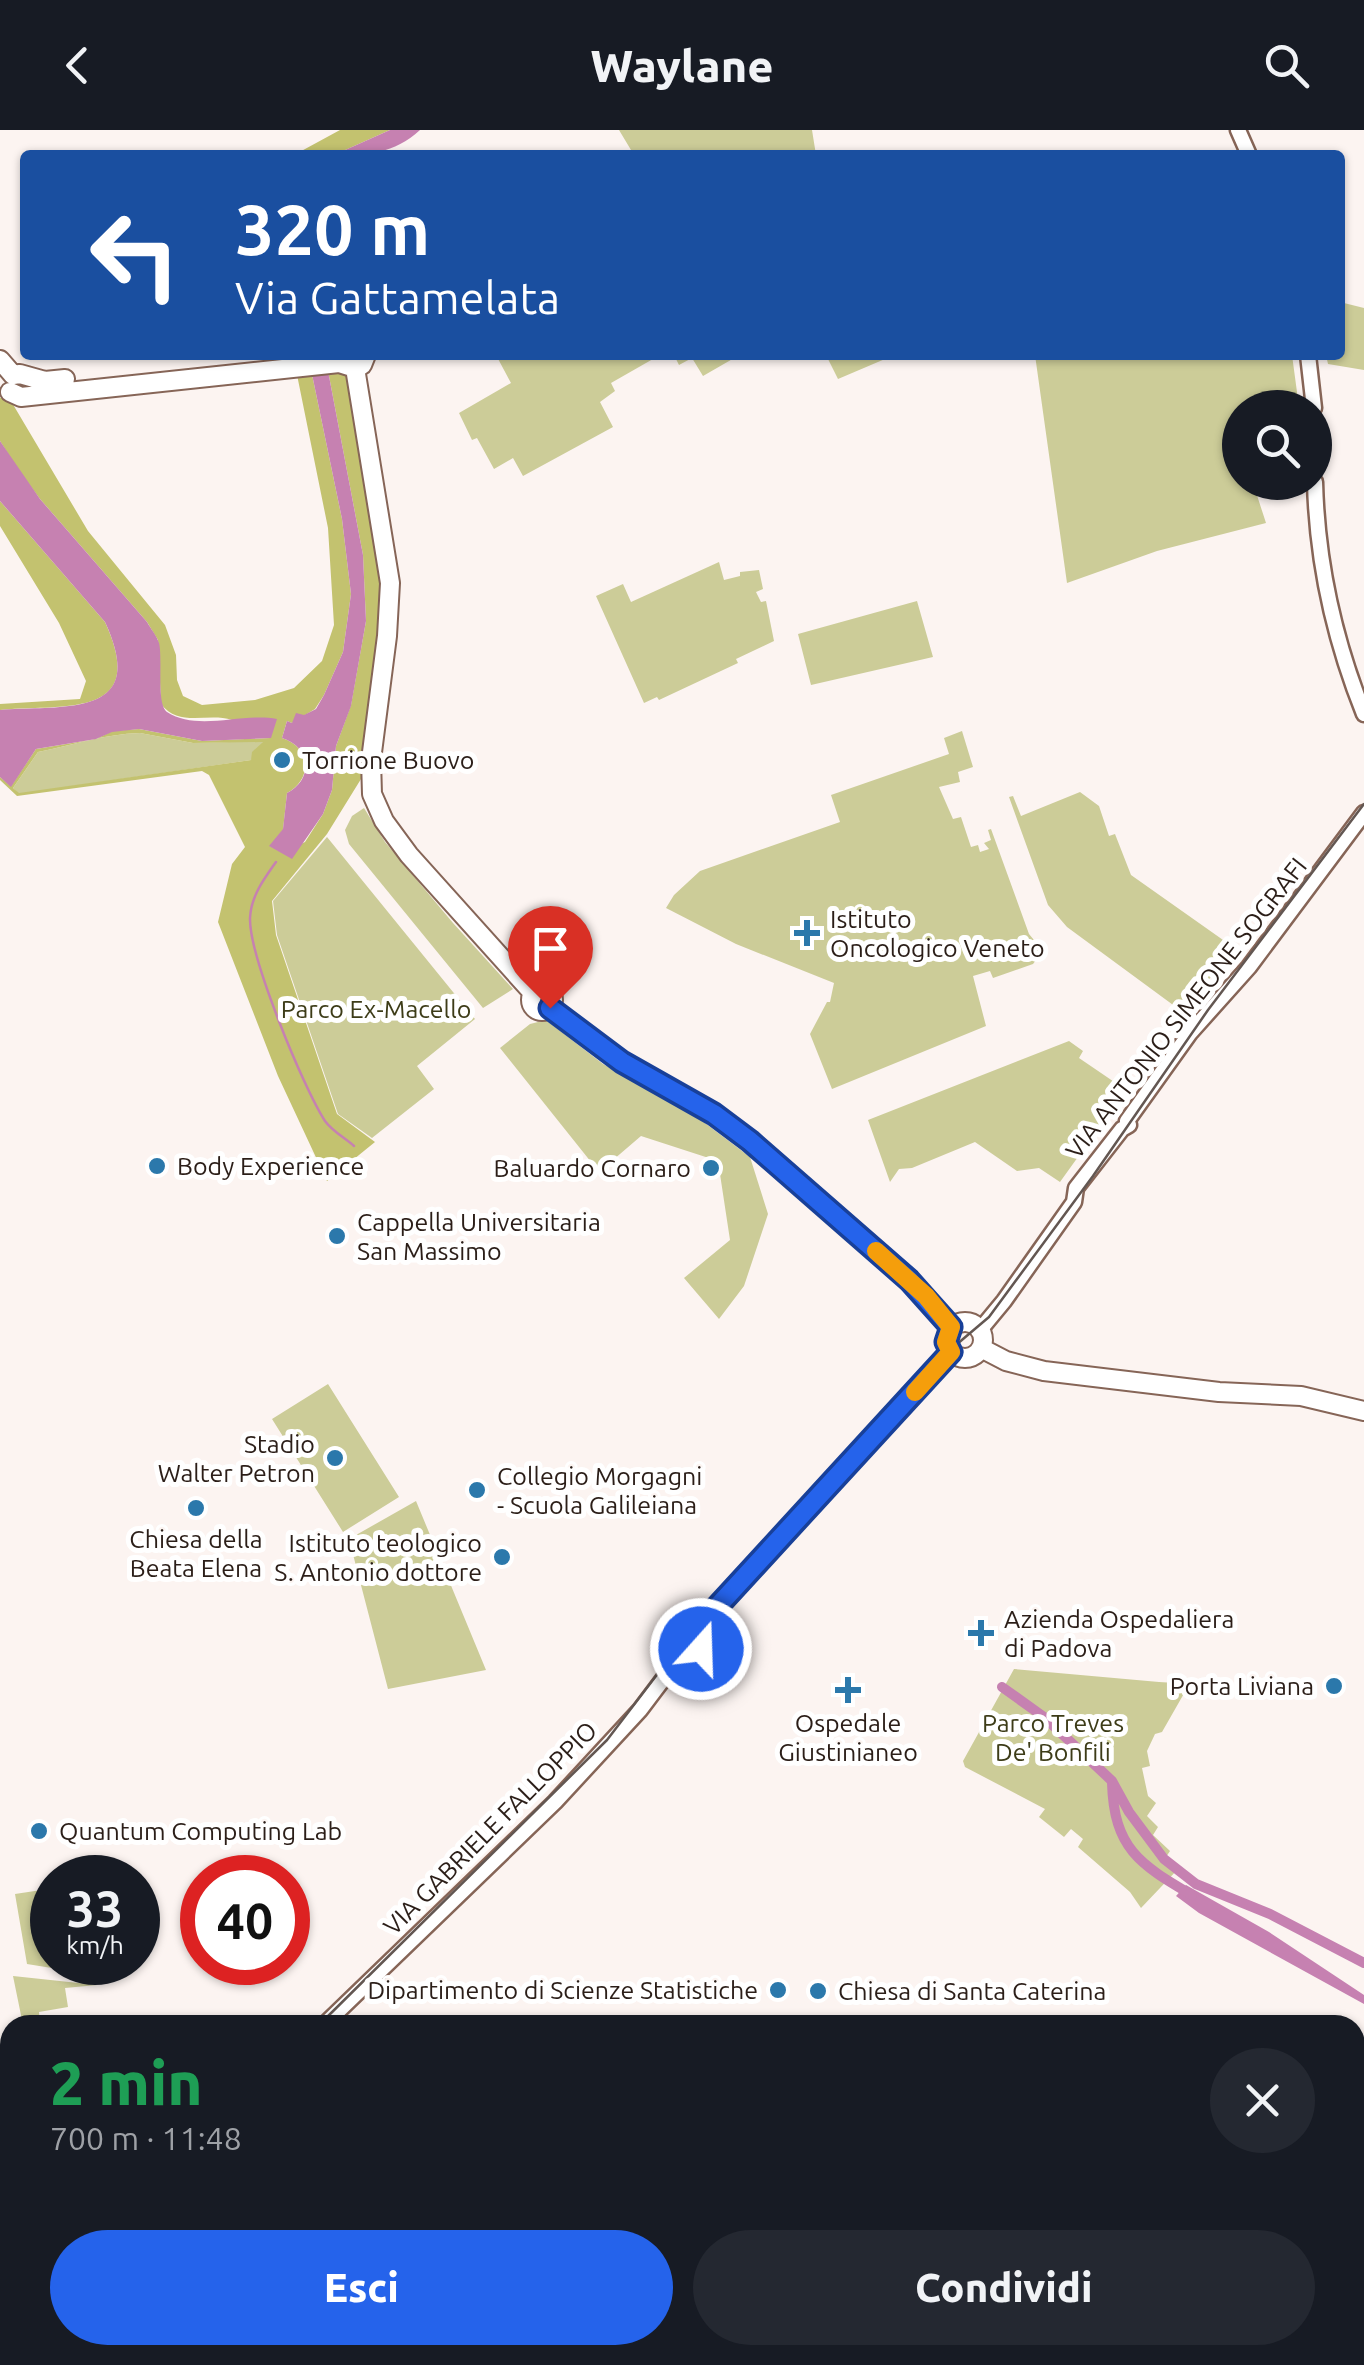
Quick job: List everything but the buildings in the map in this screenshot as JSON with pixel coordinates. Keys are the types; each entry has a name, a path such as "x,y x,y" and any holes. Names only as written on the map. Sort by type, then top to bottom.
{"main road":[{"path":"0,360 16,387 289,360"},
{"path":"324,360 349,361 390,570 387,636 370,766 378,811 421,870 534,993 541,989 549,992 550,1008 611,1055 714,1114 750,1141 909,1280 951,1327"},
{"path":"951,1327 964,1322 973,1324 980,1339 1006,1361 1044,1372 1219,1392 1301,1396 1364,1411"},
{"path":"951,1327 946,1342 951,1352 964,1358 974,1356 980,1339"}],"street":[{"path":"1309,360 1312,390"},
{"path":"1316,500 1322,578 1342,656 1364,714"},
{"name":"VIA ANTONIO SIMEONE SOGRAFI","path":"980,1339 1074,1202 1076,1188 1129,1125 1127,1121 1190,1032 1248,967 1364,814"},
{"name":"VIA GABRIELE FALLOPPIO","path":"334,2015 555,1802 640,1710 680,1657 691,1659 700,1653 702,1643 695,1634 951,1352"}],"green space":[{"path":"619,130 812,130 815,150 631,150"},
{"path":"1345,303 1364,308 1364,370 1328,364 1327,360 1345,360"},
{"path":"499,360 651,360 611,383 615,391 600,402 613,427 523,476 513,458 494,469 477,438 472,440 459,413 511,383"},
{"path":"693,360 731,360 703,376"},
{"path":"828,360 883,360 838,379"},
{"path":"1036,360 1293,360 1297,390 1222,390 1222,500 1259,500 1266,523 1157,551 1067,583"},
{"path":"719,562 724,580 740,576 740,572 759,570 763,589 756,592 761,602 766,601 774,641 736,659 738,663 659,700 657,697 644,703 596,596 623,584 631,602"},
{"path":"917,601 933,657 811,685 798,634"},
{"path":"962,731 973,767 958,772 960,782 939,787 953,819 961,817 971,847 978,845 980,852 989,849 984,843 991,840 991,829 1029,934 1043,951 1033,964 993,978 990,971 973,976 986,1026 832,1089 810,1034 830,1002 834,983 736,944 666,908 700,871 840,822 831,795 949,754 944,738"},
{"path":"140,733 193,743 264,741 251,760 19,794 13,788 38,752"},
{"path":"1080,792 1099,806 1109,836 1115,834 1131,875 1233,947 1184,1013 1067,927 1048,905 1009,797 1013,796 1021,816"},
{"path":"364,808 385,842 513,989 483,1008 349,844 345,830 352,816"},
{"name":"Parco Ex-Macello","path":"327,837 475,1019 417,1066 434,1089 372,1138 338,1114 277,935 273,901"},
{"path":"546,1020 603,1064 693,1114 750,1157 768,1214 744,1286 719,1319 684,1278 730,1240 718,1161 641,1136 599,1172 500,1048 530,1024"},
{"path":"1069,1041 1083,1051 1079,1058 1126,1090 1060,1182 1039,1168 1017,1171 975,1142 912,1168 899,1169 890,1182 868,1120"},
{"name":"Stadio Walter Petron","path":"328,1384 399,1497 343,1532 272,1419"},
{"path":"416,1501 486,1670 388,1689 349,1539"},
{"name":"Parco Treves De' Bonfili","path":"1014,1669 1176,1683 1187,1677 1186,1690 1147,1751 1150,1766 1142,1768 1148,1796 1156,1803 1147,1816 1158,1827 1153,1835 1170,1851 1166,1857 1179,1868 1141,1908 1130,1892 1078,1847 1083,1839 1071,1829 1064,1837 1039,1817 1045,1809 965,1767 963,1761"},
{"path":"30,1892 30,1964 27,1964 15,1894"},
{"path":"13,1976 30,1978 30,1985 97,1985 65,1988 68,2007 39,2015 21,2015"}],"shaded area":[{"path":"340,130 390,130 345,150 303,150"},
{"path":"390,130 420,130 385,150 345,150"},
{"path":"294,360 309,360 342,519 351,594 343,652 324,695 315,709 292,723 287,721 282,738 299,748 305,764 301,780 287,793 283,830 270,846 283,853 305,842 323,814 332,790 336,746 351,705 366,621 363,555 326,360 340,360 347,374 380,580 379,639 361,779 327,834 272,901 276,935 337,1114 375,1142 327,1181 278,1076 218,922 232,864 245,847 209,775 202,771 17,796 0,780 11,786 36,749 91,740 38,752 13,788 19,793 251,760 252,752 263,742 193,743 140,733 97,739 112,731 139,729 202,741 270,738 232,720 176,716 161,704 158,640 17,468 0,441 0,398 8,396 88,531 165,625 176,655 177,680 183,696 202,705 255,700 294,688 322,661 334,625 328,528"},
{"path":"309,360 326,360 363,555 366,621 351,706 336,746 332,790 323,814 292,859 269,846 283,829 287,793 302,780 306,764 299,748 282,738 287,721 292,723 296,713 304,715 316,709 343,652 351,594 342,519"},
{"path":"0,441 40,499 147,622 159,643 162,700 167,712 192,721 277,719 271,738 202,741 139,729 112,732 96,739 36,749 11,787 0,777 0,710 73,706 108,691 117,676 116,653 105,622 0,501"},
{"path":"0,501 105,622 116,654 117,676 108,691 93,700 0,710 0,704 80,699 86,681 59,623 0,526"},
{"path":"1186,1885 1269,1932 1364,1995 1364,2004 1199,1913 1176,1896"}],"waterway":[{"path":"276,862 259,888 251,910 258,961 291,1052 315,1104 328,1125 354,1146"},
{"path":"1002,1687 1044,1717 1112,1781 1129,1812 1164,1859 1196,1884 1270,1914 1364,1963"},
{"path":"1112,1783 1118,1824 1133,1852 1157,1874 1192,1895"}],"tram line":[{"path":"329,2015 607,1740 695,1625 834,1471 930,1367 989,1317 1208,1010 1364,804"},
{"path":"847,1478 960,1358"}],"slow traffic":[{"path":"876,1251 935,1305 951,1327 946,1342 951,1352 915,1392"}],"place":[{"name":"Torrione Buovo","path":"282,760"},
{"name":"Istituto Oncologico Veneto","path":"807,933"},
{"name":"Body Experience","path":"157,1166"},
{"name":"Baluardo Cornaro","path":"711,1168"},
{"name":"Cappella Universitaria San Massimo","path":"337,1236"},
{"name":"Stadio Walter Petron","path":"335,1458"},
{"name":"Collegio Morgagni - Scuola Galileiana","path":"477,1490"},
{"name":"Chiesa della Beata Elena","path":"196,1508"},
{"name":"Istituto teologico S. Antonio dottore","path":"502,1557"},
{"name":"Azienda Ospedaliera di Padova","path":"981,1633"},
{"name":"Porta Liviana","path":"1334,1686"},
{"name":"Ospedale Giustinianeo","path":"848,1690"},
{"name":"Quantum Computing Lab","path":"39,1831"},
{"name":"Dipartimento di Scienze Statistiche","path":"778,1990"},
{"name":"Chiesa di Santa Caterina","path":"818,1991"}],"route":[{"path":"550,1008 622,1062 714,1114 750,1141 909,1280 951,1327 946,1342 951,1352 705,1620 695,1634 702,1643 701,1649"}]}
